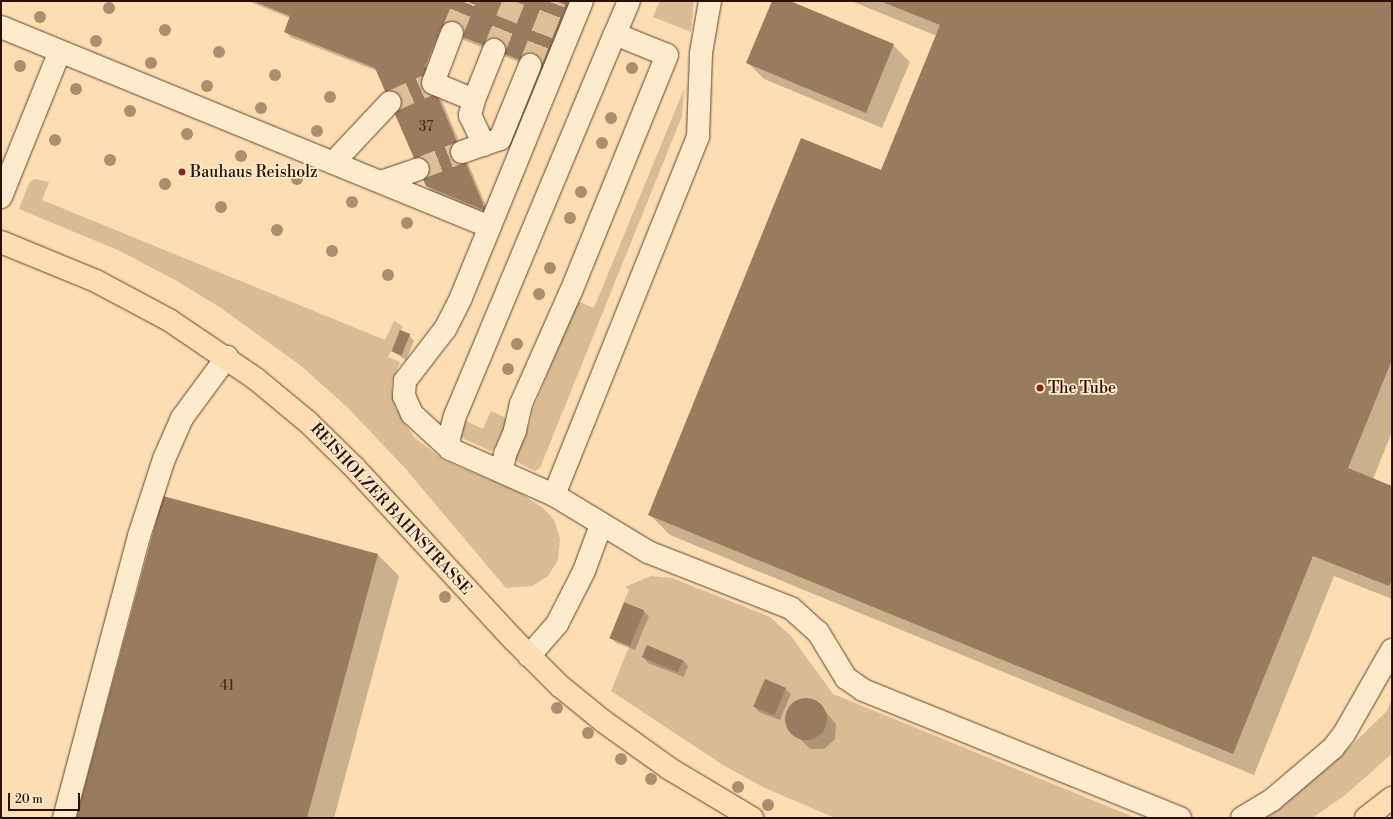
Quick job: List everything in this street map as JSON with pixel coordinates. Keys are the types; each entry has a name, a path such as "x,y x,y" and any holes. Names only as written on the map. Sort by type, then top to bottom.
{"main road":[{"name":"REISHOLZER BAHNSTRASSE","path":"1,242 96,281 169,320 227,357 314,427 529,656 603,721 670,769 752,818"},
{"path":"1366,818 1392,798"}],"lane":[{"path":"582,1 461,298 448,323 405,381 404,396 409,410 450,449 502,471 579,508 601,525 648,552 791,608 818,632 846,678 863,690 1180,818"},
{"path":"450,449 449,438 455,416 629,1"},
{"path":"554,495 698,136 701,53 710,1"},
{"path":"1,27 490,227"},
{"path":"452,33 433,83 474,100"},
{"path":"502,471 504,454 515,431 521,404 571,291 667,55 615,34"},
{"path":"484,145 470,115 474,100 494,50"},
{"path":"1,197 60,51"},
{"path":"462,152 500,139 530,65"},
{"path":"333,163 390,102"},
{"path":"381,182 418,169"},
{"path":"64,818 139,536 158,474 182,418 227,357"},
{"path":"529,656 557,624 584,571 601,525"},
{"path":"1242,818 1272,800 1333,748 1344,734 1392,650"}],"shaded area":[{"path":"660,1 694,1 691,32 653,17"},
{"path":"684,89 682,116 540,468 535,471 517,462 516,458 531,420 532,412 577,301 594,308"},
{"path":"34,179 49,182 42,200 385,340 394,321 403,326 388,357 400,362 391,384 395,407 404,423 415,438 445,461 518,492 543,508 554,520 560,539 558,560 548,576 532,586 506,588 404,467 347,407 300,365 218,306 175,280 120,251 19,209 29,183"},
{"path":"491,411 508,419 494,449 491,451 460,437 464,420 483,429"},
{"path":"651,576 672,578 770,617 791,636 833,694 1136,818 835,818 765,788 723,765 611,691 644,610 624,602 629,590 625,587"},
{"path":"1392,698 1392,753 1386,759 1344,796 1312,818 1267,818 1333,763 1386,712"}],"building":[{"path":"253,1 572,1 544,70 441,28 425,66 486,211 426,186 375,68 284,32 290,16"},
{"path":"772,1 790,1 894,44 866,113 746,63"},
{"name":"The Tube","path":"880,1 1392,1 1392,360 1348,468 1392,486 1392,579 1389,586 1313,556 1233,754 648,515 801,138 881,170 940,25"},
{"path":"400,330 410,334 402,355 391,351"},
{"path":"163,496 378,554 307,818 76,818"},
{"path":"624,602 644,610 630,646 609,638"},
{"path":"647,645 683,660 678,672 642,657"},
{"path":"765,679 786,688 774,716 753,707"},
{"path":"806,698 821,704 827,719 821,734 806,740 791,734 785,719 791,704"}],"tunnel":[{"path":"452,33 465,1"},
{"path":"494,50 514,1"},
{"path":"530,65 555,1"},
{"path":"390,102 433,83"},
{"path":"418,169 462,152"}],"place":[{"name":"Bauhaus Reisholz","path":"182,172"},
{"name":"The Tube","path":"1040,388"}]}
